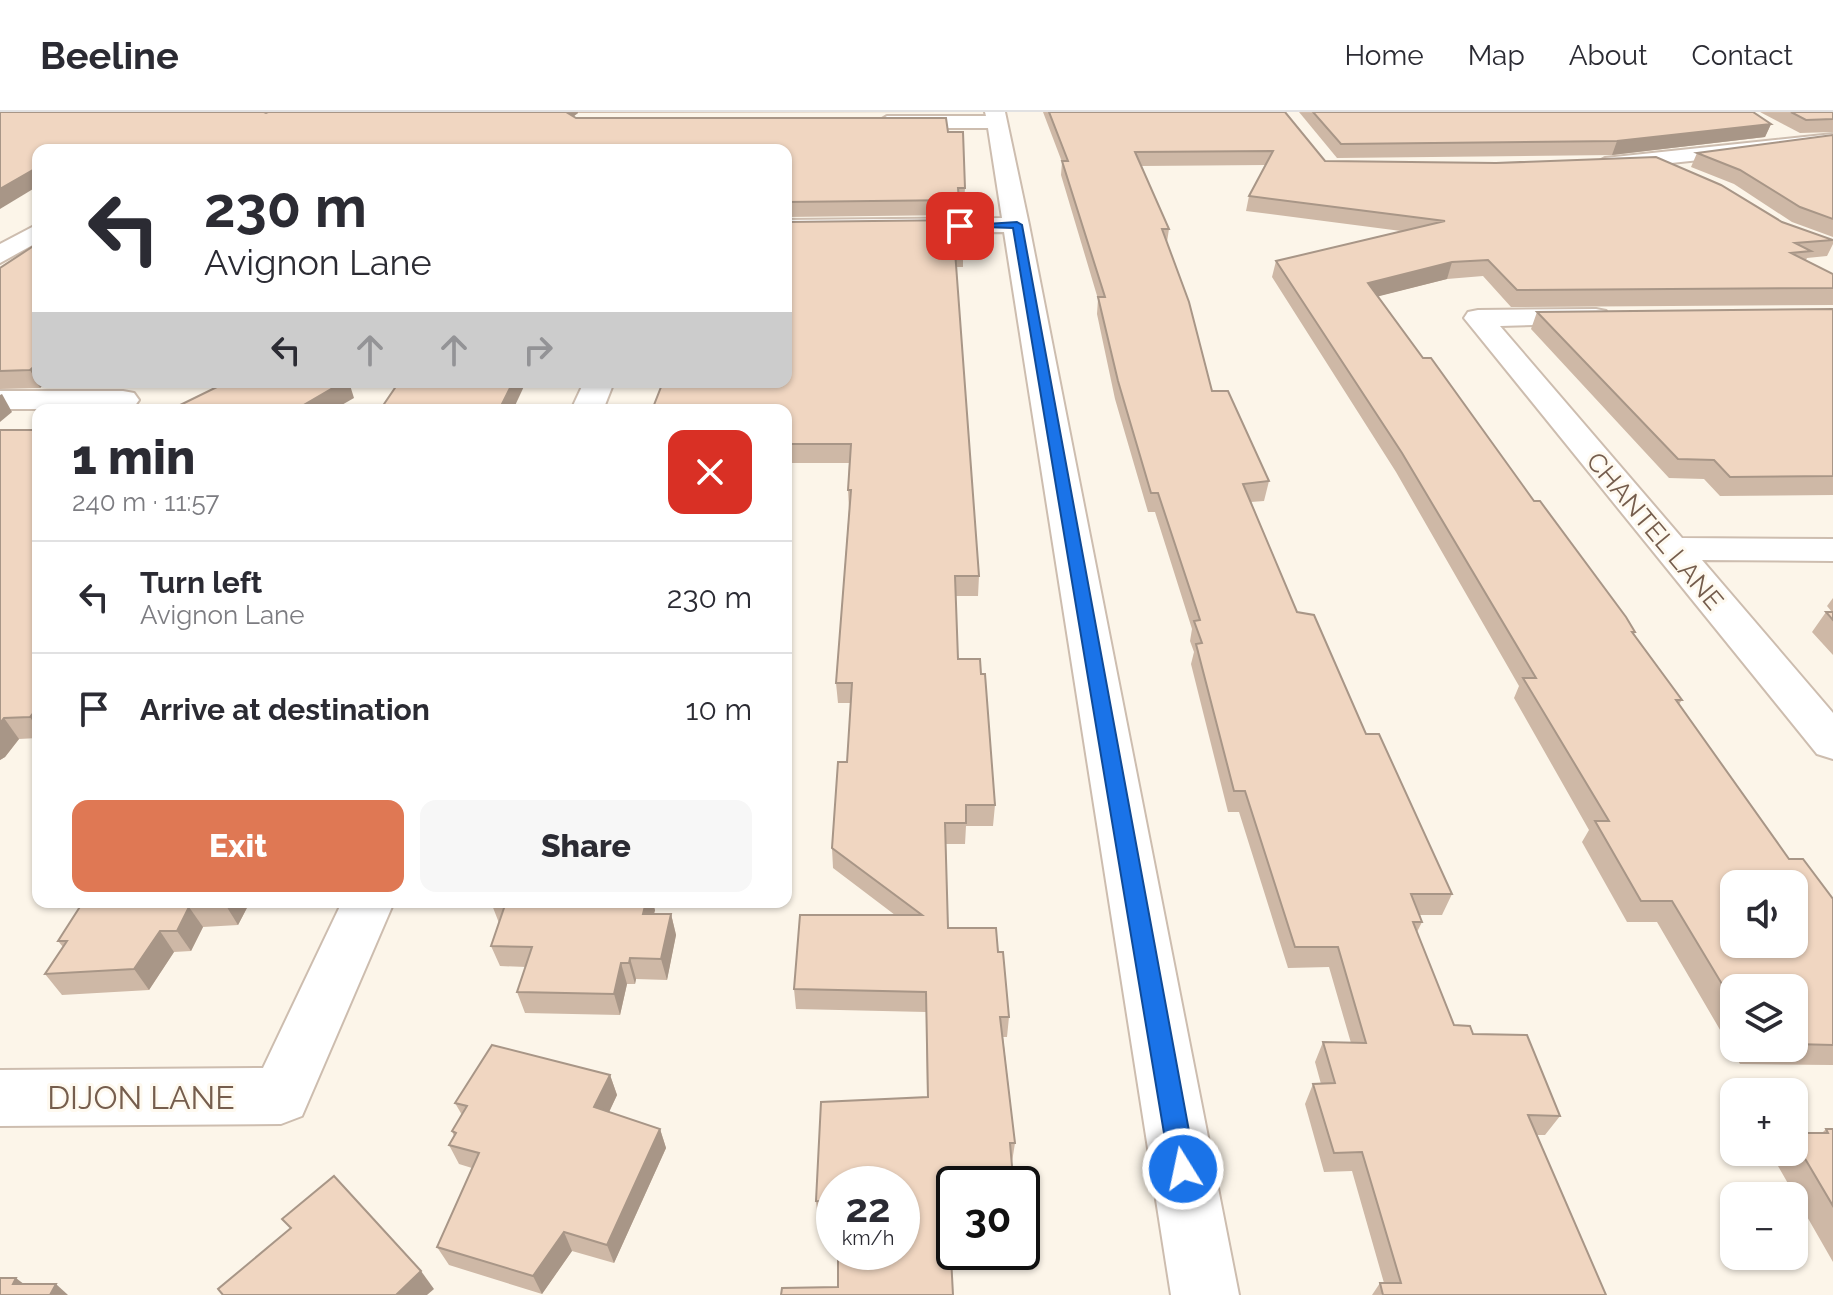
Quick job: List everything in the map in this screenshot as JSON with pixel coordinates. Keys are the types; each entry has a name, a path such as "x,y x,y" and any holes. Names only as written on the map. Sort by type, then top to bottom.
{"street":[{"path":"873,122 996,117 1205,1295"},
{"path":"1767,126 1793,141"},
{"path":"1577,165 1654,162 1793,141 1833,140"},
{"path":"1654,162 1696,180"},
{"path":"792,227 1017,225"},
{"path":"0,255 32,235"},
{"name":"CHANTEL LANE","path":"1617,317 1478,318 1833,743"},
{"path":"0,400 123,400"},
{"path":"1669,549 1833,550"},
{"name":"DIJON LANE","path":"0,1098 281,1096 365,908"}],"building":[{"path":"0,112 566,112 576,118 946,118 948,132 963,132 965,188 958,188 959,200 792,202 792,144 32,144 32,170 0,189"},
{"path":"1049,112 1285,112 1325,161 1496,163 1656,157 1721,185 1782,222 1833,240 1795,243 1811,251 1791,253 1833,274 1833,288 1517,290 1488,260 1452,262 1368,283 1423,358 1431,358 1534,501 1540,501 1626,617 1635,632 1632,632 1682,700 1676,700 1789,859 1803,859 1833,899 1833,1045 1808,1044 1808,974 1720,974 1720,981 1672,901 1641,901 1595,821 1609,821 1523,678 1536,678 1402,453 1276,261 1445,221 1249,196 1273,151 1135,152 1169,229 1162,229 1189,302 1212,391 1228,391 1269,481 1243,484 1297,612 1314,615 1366,734 1379,734 1452,894 1411,894 1422,922 1413,922 1454,1025 1470,1026 1473,1034 1527,1035 1560,1116 1528,1115 1606,1295 1383,1295 1380,1283 1401,1283 1362,1152 1334,1153 1313,1084 1335,1083 1323,1042 1366,1043 1338,947 1295,947 1245,791 1234,791 1196,644 1202,643 1194,621 1200,620 1158,493 1151,493 1118,381 1098,297 1105,297 1062,161 1068,161"},
{"path":"1313,112 1753,112 1771,124 1617,141 1341,144"},
{"path":"1791,112 1833,112 1833,119 1806,120"},
{"path":"1833,135 1833,219 1800,207 1740,170 1697,153"},
{"path":"960,220 963,251 955,251 979,576 955,576 958,659 980,659 981,674 985,674 995,805 966,805 966,823 945,823 948,928 996,928 998,952 1003,952 1009,1017 1000,1017 1015,1143 1010,1143 1012,1166 936,1166 936,1270 952,1270 953,1295 781,1295 782,1288 838,1287 838,1270 920,1270 920,1166 818,1166 821,1102 928,1097 926,992 794,989 800,915 922,915 832,848 838,762 847,762 852,683 836,683 851,490 848,490 851,444 792,444 792,404 654,404 661,388 792,388 792,222"},
{"path":"32,247 30,370 0,371 0,268"},
{"path":"1833,309 1833,476 1730,477 1714,460 1678,459 1537,312"},
{"path":"215,388 333,388 305,404 182,404"},
{"path":"395,388 510,388 502,404 384,404"},
{"path":"0,430 32,430 32,714 4,718 0,723"},
{"path":"79,908 188,908 177,931 160,931 134,969 45,974 67,941 58,941"},
{"path":"504,908 644,908 643,914 671,914 661,959 630,958 629,963 621,963 614,994 517,992 532,947 491,946"},
{"path":"492,1045 610,1075 594,1107 660,1129 607,1245 564,1232 533,1276 437,1247 479,1153 449,1145 456,1133 452,1131 467,1106 455,1103"},
{"path":"1826,1129 1833,1129 1833,1206 1808,1164 1808,1133 1828,1133"},
{"path":"334,1176 421,1271 396,1295 223,1295 218,1289 291,1228 282,1219"},
{"path":"0,1278 16,1278 13,1284 56,1284 50,1295 0,1295"}],"route":[{"path":"960,226 1017,225 1183,1169"}]}
